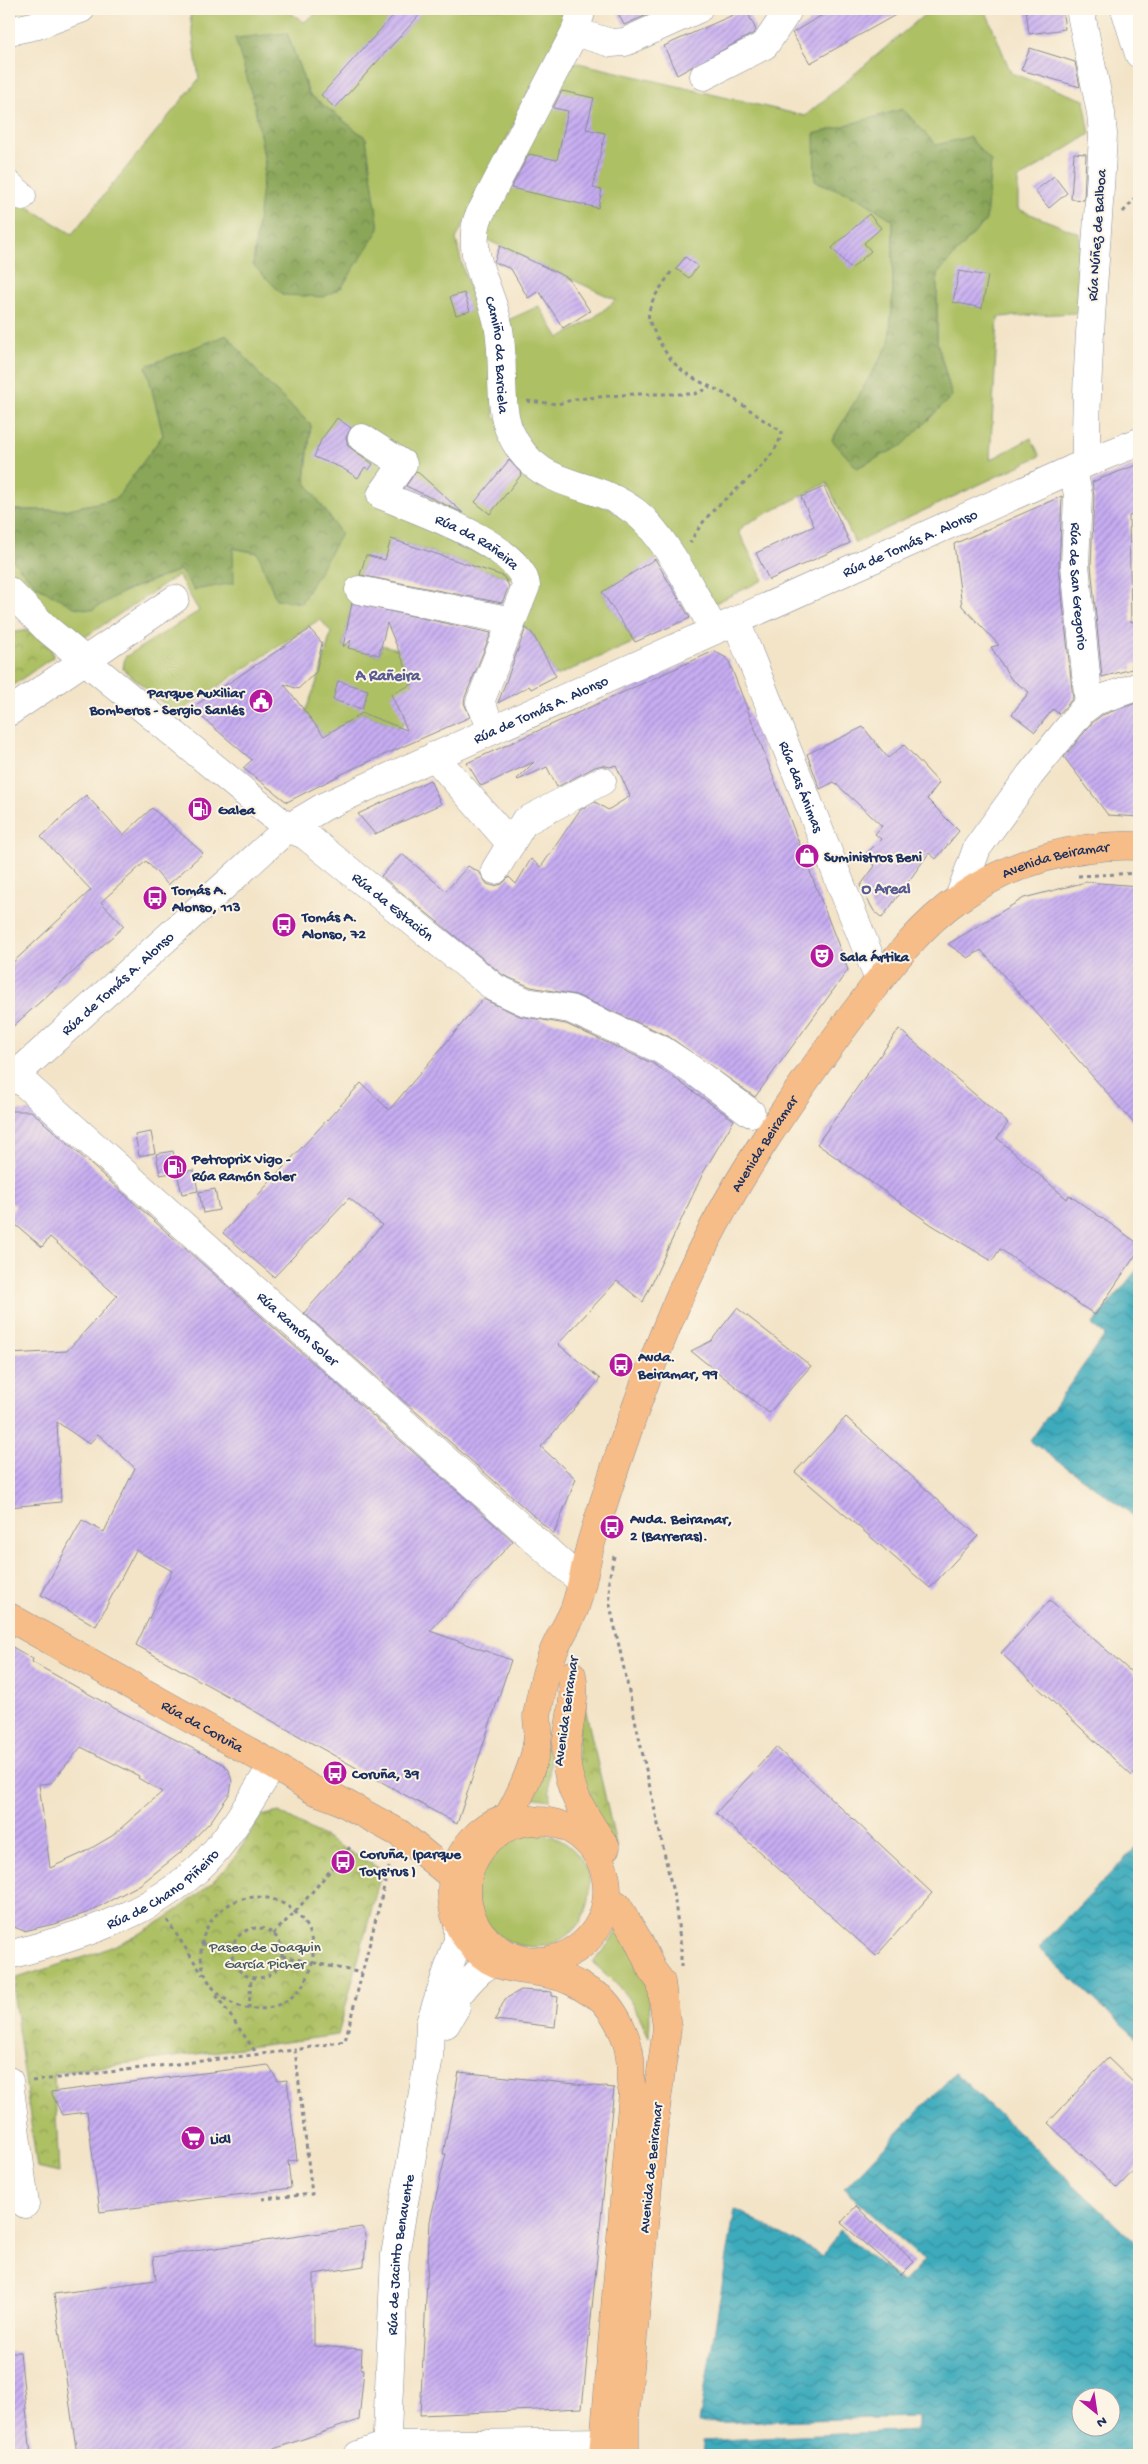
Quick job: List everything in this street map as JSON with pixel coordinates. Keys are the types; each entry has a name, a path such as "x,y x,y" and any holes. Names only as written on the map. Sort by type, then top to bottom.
{"main road":[{"name":"Avenida Beiramar","path":"581,1837 565,1808 556,1782 556,1753 566,1683 572,1675 574,1610 592,1541 651,1368 678,1300 719,1215 747,1166 795,1095 879,980 918,932 959,898 994,878 1044,857 1069,851 1110,846 1139,846"},
{"name":"Avenida Beiramar","path":"499,1825 527,1778 538,1736 537,1719 550,1658 574,1610"},
{"name":"Rúa da Coruña","path":"9,1617 273,1765 313,1790 336,1798 399,1833 413,1832 438,1847 454,1848 468,1844"},
{"path":"572,1675 574,1685 566,1744 568,1774 572,1788 589,1822 607,1848 621,1891 664,1970 671,1976"},
{"path":"399,1833 404,1847 426,1868 442,1889 470,1912 486,1940 510,1964 558,1958 573,1952 586,1942 600,1922 607,1899 606,1881 602,1864 593,1849 581,1837 554,1823 538,1822 511,1827 499,1825 468,1844 456,1865 458,1901"},
{"path":"458,1901 482,1849 499,1825"},
{"name":"Avenida de Beiramar","path":"607,1899 617,1905 638,1940 652,1970 671,1976 627,2398 610,2451"},
{"name":"Avenida de Beiramar","path":"558,1958 591,1974 612,1990 630,2015 637,2034 640,2056 640,2083 633,2092"},
{"name":"Avenida de Beiramar","path":"510,1964 575,1982 603,2000 620,2025 628,2044 630,2059 629,2083 633,2092 610,2451"}],"street":[{"path":"9,31 38,25 81,9"},
{"path":"579,20 611,44 625,42 698,9"},
{"path":"704,76 766,45 787,12 785,9"},
{"name":"Rúa Núñez de Balboa","path":"1080,9 1101,113 1103,134 1090,311 1085,419 1080,466"},
{"name":"Camiño da Barciela","path":"579,20 526,122 478,218 473,232 475,256 493,305 502,344 504,398 508,430 524,456 534,466 570,484 609,496 634,511 650,525 676,566 725,625"},
{"name":"Rúa da Rañeira","path":"362,438 403,464 381,495 477,537 503,552 525,578 526,586 480,702 493,730"},
{"name":"Rúa de Tomás A. Alonso","path":"12,1078 288,828 325,806 1080,466 1139,442"},
{"name":"Rúa de San Gregorio","path":"1080,466 1075,565 1089,704"},
{"path":"359,590 512,621"},
{"name":"Rúa da Estación","path":"9,591 19,617 85,661 288,828 305,835 495,988 526,1002 570,1009 662,1050 751,1113"},
{"path":"9,712 175,598"},
{"name":"Rúa das Ánimas","path":"725,625 879,980"},
{"path":"959,898 977,848 1030,775 1089,704 1139,686"},
{"path":"434,756 511,844"},
{"path":"495,870 524,822 602,781"},
{"name":"Rúa Ramón Soler","path":"12,1078 581,1581"},
{"name":"Rúa de Chano Piñeiro","path":"9,1955 60,1942 114,1922 150,1904 178,1886 220,1844 238,1822 273,1765"},
{"name":"Rúa de Jacinto Benavente","path":"387,2450 395,2255 429,2057 430,2023 458,1940 458,1901"},
{"name":"Rúa de Jacinto Benavente","path":"429,2057 456,2007 455,1999 467,1983 510,1964"},
{"path":"20,2081 25,2204"},
{"path":"358,2455 387,2450 610,2451"}],"path":[{"path":"1122,214 1139,194"},
{"path":"672,272 652,302 648,313 649,321 661,346 671,360 686,375 741,403 761,420 782,430 781,439 754,474 710,514 687,547 685,559 676,566"},
{"path":"504,398 558,404 575,398 634,394 694,394 710,388"},
{"path":"1074,877 1094,874 1139,873"},
{"path":"610,1580 610,1605 675,1902 681,1948 671,1976"},
{"path":"273,1934 296,1911 351,1846"},
{"path":"20,2081 295,2050 345,2041 389,1867"},
{"path":"258,1896 277,1900 296,1911 311,1936 314,1946 313,1962 308,1979 298,1993 283,2004 269,2009 249,2010 233,2005 218,1995 208,1982 201,1966 201,1944 208,1924 219,1911 235,1901 258,1896"},
{"path":"162,1913 257,2054"},
{"path":"264,1929 273,1934 279,1941 282,1956 279,1964 269,1975 251,1979 236,1968 232,1959 232,1949 235,1941 247,1930 264,1929"},
{"path":"201,1944 232,1949"},
{"path":"282,1956 362,1973"},
{"path":"249,2010 251,1979"},
{"path":"262,2199 312,2194 295,2050"}],"green space":[{"path":"200,9 285,9 304,22 323,9 570,9 456,239 463,269 493,359 494,417 643,534 658,558 602,592 635,642 556,676 532,633 518,622 519,581 392,539 389,547 400,564 366,556 354,595 343,646 379,655 382,645 413,653 407,670 413,684 404,722 401,728 362,713 324,736 305,712 320,674 331,632 320,619 176,714 123,669 125,657 199,611 178,575 82,639 33,603 9,571 9,556 35,585 91,610 123,592 180,570 233,583 232,548 258,553 276,599 341,534 305,481 311,425 263,379 227,335 147,366 163,435 116,499 64,510 9,510 9,192 23,204 72,234 199,79 190,15","holes":["287,33 309,94 366,138 261,205 265,162 254,101"]},
{"path":"931,9 985,9 1011,73 1084,100 1090,134 1018,179 1018,209 1080,234 1077,313 998,317 990,460 1031,438 1040,456 855,543 827,483 744,525 739,532 763,580 709,606 660,523 543,462 516,425 506,321 539,306 559,338 591,320 616,300 481,237 570,61 805,116","holes":["969,137 986,220 937,274 937,342 952,396 832,440 889,344 893,292 893,220 857,197 815,181"]},
{"path":"287,33 309,94 366,138 379,229 342,287 324,297 283,295 253,265 265,162 254,101 235,38"},
{"path":"903,109 936,145 969,137 991,161 986,220 937,274 937,342 952,396 903,445 857,468 832,440 889,344 893,292 893,220 857,197 815,181 814,134"},
{"path":"227,335 263,379 311,425 305,481 341,534 301,603 276,599 258,553 233,548 234,583 194,590 180,570 123,592 92,610 74,607 35,585 9,556 9,510 64,510 116,499 163,435 146,366"},
{"path":"30,630 51,647 53,657 9,688 9,633"},
{"path":"581,1690 617,1849 576,1784"},
{"path":"546,1744 552,1745 549,1775 550,1800 530,1797"},
{"name":"Paseo de Joaquin García Picher","path":"279,1812 382,1870 338,2035 54,2073 59,2173 37,2168 14,1998 17,1978 109,1948 164,1919 197,1895 227,1867 261,1816"},
{"path":"533,1833 555,1838 573,1850 585,1868 590,1890 585,1912 573,1930 555,1942 533,1947 511,1942 493,1930 481,1912 476,1890 481,1868 493,1850 511,1838"},
{"path":"618,1927 640,1968 648,1991 649,2038 627,1996 593,1963 612,1939"}],"water":[{"path":"1139,1267 1139,1519 1030,1441 1105,1335 1092,1325"},
{"path":"1139,1844 1139,2040 1038,1948"},
{"path":"955,2073 1139,2246 1139,2455 705,2455 702,2441 918,2430 918,2417 699,2423 735,2209 823,2256 839,2231 903,2283 924,2261 844,2189"}],"building":[{"path":"399,9 425,9 335,108 321,95"},
{"path":"616,9 661,9 624,25"},
{"path":"746,9 756,30 754,33 677,75 664,46"},
{"path":"832,9 906,9 810,63 792,33"},
{"path":"1062,9 1065,29 1029,34 1026,10"},
{"path":"1030,48 1075,62 1080,87 1021,70"},
{"path":"562,91 594,98 586,129 605,133 593,188 602,190 598,208 511,188 529,154 557,160 568,111 553,108"},
{"path":"1074,153 1086,154 1084,200 1071,199"},
{"path":"1054,176 1067,193 1049,208 1035,191"},
{"path":"869,214 881,228 864,243 871,251 851,269 832,248"},
{"path":"500,246 568,278 590,311 563,328 539,291 528,298 511,269 494,262"},
{"path":"685,257 698,266 689,278 676,269"},
{"path":"959,271 988,276 982,308 953,302"},
{"path":"464,293 470,311 456,315 450,297"},
{"path":"337,418 351,428 346,437 348,446 373,464 369,470 365,467 358,478 342,468 314,457 321,440"},
{"path":"509,460 522,474 490,514 475,502"},
{"path":"1139,464 1139,513 1129,516 1131,622 1139,621 1139,663 1132,664 1132,669 1102,677 1091,565 1094,496 1092,482"},
{"path":"416,471 421,475 463,513 406,486"},
{"path":"824,487 850,543 769,580 756,553 814,526 801,497"},
{"path":"1062,496 1059,567 1073,698 1059,714 1053,709 1035,732 1012,714 1029,692 1011,679 991,647 999,645 962,606 954,544"},
{"path":"391,539 503,576 509,586 502,603 360,575 366,555 385,560"},
{"path":"655,559 690,618 635,642 602,592"},
{"path":"352,603 491,633 465,697 464,703 470,717 350,770 287,802 243,768 252,760 191,708 310,629 322,643 316,672 298,689 284,684 324,736 362,713 407,730 391,694 413,684 387,623 379,655 348,648 351,640 343,647"},
{"path":"526,628 532,633 556,676 531,689 529,686 498,703"},
{"path":"714,651 728,659 848,970 755,1097 668,1036 576,995 531,987 503,975 381,876 402,854 446,891 468,866 480,873 487,884 494,886 502,884 509,877 516,884 531,859 541,867 580,810 595,802 608,810 630,796 616,765 595,767 557,787 547,767 517,779 534,762 481,786 467,763"},
{"path":"338,681 368,690 362,709 333,700"},
{"path":"1139,702 1139,817 1108,815 1064,757 1093,722 1102,715"},
{"path":"863,727 888,758 904,745 939,783 927,799 959,831 936,859 929,853 882,918 874,911 860,886 875,866 865,855 881,839 875,834 882,826 834,782 820,789 807,754"},
{"path":"430,780 441,804 375,834 358,814"},
{"path":"86,795 123,835 152,808 203,853 168,885 146,861 101,902 124,926 9,1030 9,966 91,890 41,837"},
{"path":"1086,882 1139,886 1139,1129 981,950 968,958 948,944 1024,898"},
{"path":"483,999 520,1016 566,1024 654,1064 734,1120 703,1173 643,1302 617,1281 558,1344 600,1379 541,1447 576,1479 554,1534 304,1313 382,1225 349,1198 274,1277 223,1233 361,1083 389,1110"},
{"path":"899,1029 1008,1123 997,1138 1067,1199 1069,1195 1139,1244 1139,1250 1095,1315 1000,1249 992,1261 932,1225 817,1144"},
{"path":"9,1111 31,1111 513,1541 430,1631 511,1660 457,1824 136,1645 172,1571 136,1550 96,1626 41,1595 82,1520 104,1532 135,1468 98,1434 89,1444 57,1422 61,1502 9,1507 9,1354 67,1351 117,1296 50,1237 42,1247 9,1219 9,1215 16,1206 9,1201"},
{"path":"151,1132 155,1153 139,1156 135,1135"},
{"path":"173,1151 177,1172 160,1175 156,1154"},
{"path":"194,1170 198,1191 182,1194 177,1173"},
{"path":"215,1189 219,1210 203,1213 199,1192"},
{"path":"737,1308 811,1366 769,1413 691,1351 711,1341"},
{"path":"846,1417 978,1536 930,1588 795,1472"},
{"path":"1050,1600 1139,1679 1139,1768 1132,1776 1001,1653"},
{"path":"9,1645 33,1659 32,1662 114,1708 223,1764 229,1770 232,1782 230,1793 211,1821 180,1853 141,1884 89,1912 58,1923 24,1931 9,1925","holes":["81,1747 139,1776 138,1778 162,1792 112,1836 83,1853 50,1868 39,1784 51,1783"]},
{"path":"776,1747 932,1893 876,1956 716,1813"},
{"path":"521,1990 552,1992 552,1996 558,1997 555,2027 495,2020 505,1999"},
{"path":"1108,2058 1139,2088 1139,2165 1117,2188 1048,2123"},
{"name":"Lidl","path":"268,2065 278,2081 287,2080 297,2160 288,2161 291,2188 100,2212 87,2112 62,2115 51,2092"},
{"path":"459,2072 614,2088 582,2408 420,2415 430,2221 446,2154 443,2154"},
{"path":"856,2206 914,2262 901,2275 841,2223"},
{"path":"362,2227 366,2235 364,2266 314,2274 314,2346 362,2349 361,2369 364,2369 359,2420 256,2455 77,2455 54,2294 156,2280 153,2257"},
{"path":"9,2352 20,2352 31,2455 9,2455"}],"place":[{"name":"Parque Auxiliar Bomberos - Sergio Sanlés","path":"261,701"},
{"name":"Galea","path":"200,809"},
{"name":"Suministros Beni","path":"807,856"},
{"name":"Tomás A. Alonso, 113","path":"155,898"},
{"name":"Tomás A. Alonso, 72","path":"284,925"},
{"name":"Sala Ártika","path":"822,956"},
{"name":"Petroprix Vigo - Rúa Ramón Soler","path":"175,1167"},
{"name":"Avda. Beiramar, 99","path":"621,1365"},
{"name":"Avda. Beiramar, 2 (Barreras).","path":"612,1527"},
{"name":"Coruña, 39","path":"335,1773"},
{"name":"Coruña, (parque Toys'rus )","path":"343,1862"},
{"name":"Lidl","path":"193,2138"}],"district":[{"name":"A Rañeira","path":"388,674"},
{"name":"O Areal","path":"886,887"}]}
